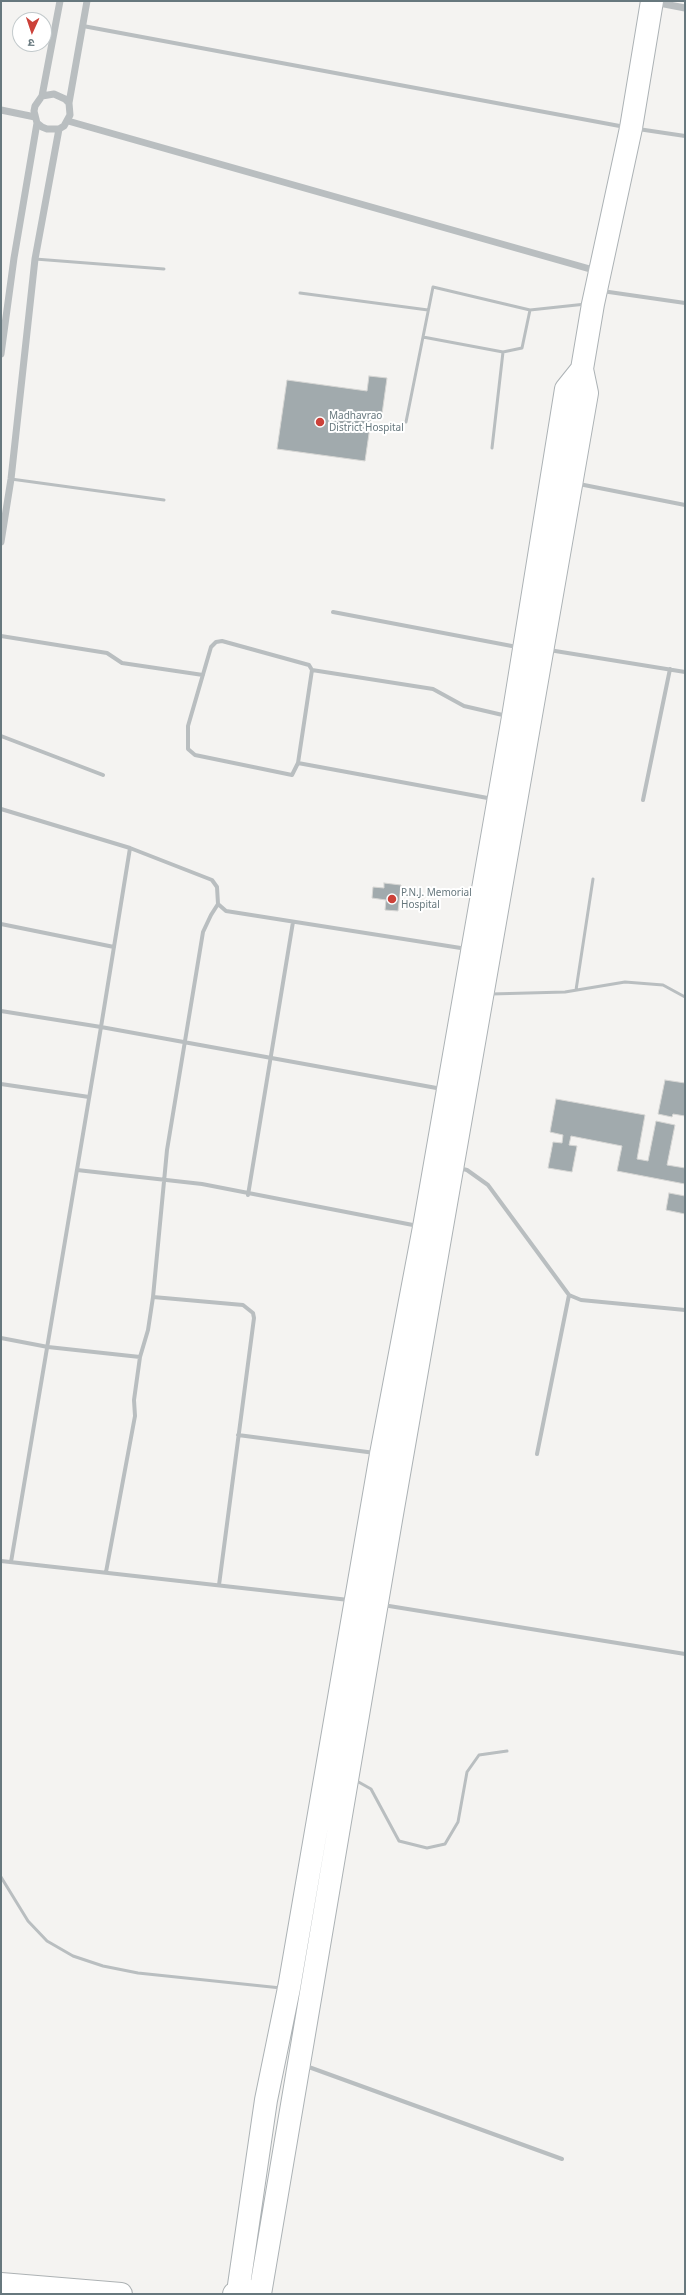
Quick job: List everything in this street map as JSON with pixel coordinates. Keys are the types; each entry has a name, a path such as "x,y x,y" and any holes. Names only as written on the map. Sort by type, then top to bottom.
{"main road":[{"path":"582,369 566,389 534,648 482,994 463,1053 447,1089 424,1227 381,1454 367,1603 348,1776 300,1989 266,2100 236,2293 246,2290 260,2294 300,2064 300,1989 367,1603 452,1167 463,1053 471,950 514,717 534,648 570,482 587,394 582,369 597,288 631,128 651,1"},
{"path":"1,2284 121,2294"}],"street":[{"path":"1,354 14,258 36,120 35,106 42,96 60,1"},
{"path":"1,542 11,479 35,259 59,129 68,121 70,115 69,104 87,1"},
{"path":"651,1 685,8"},
{"path":"83,26 631,128 685,136"},
{"path":"42,96 54,94 65,99 69,104"},
{"path":"1,110 36,120 47,129 59,129"},
{"path":"68,121 597,288 685,303"},
{"path":"570,482 685,505"},
{"path":"333,612 534,648 685,672"},
{"path":"1,636 107,653 122,662 203,675"},
{"path":"222,641 309,665 312,670 298,764 295,772 288,775 191,753 186,743 188,726 211,647 216,642 222,641"},
{"path":"643,800 670,669"},
{"path":"312,670 433,689 464,706 514,717"},
{"path":"1,736 103,775"},
{"path":"298,764 499,800"},
{"path":"1,809 130,848 212,880 217,886 218,904 208,919 203,932 184,1042 164,1180 153,1297 148,1330 140,1357 134,1400 135,1416 106,1572"},
{"path":"11,1562 130,848"},
{"path":"218,904 226,911 471,950"},
{"path":"248,1195 273,1057 293,922"},
{"path":"1,924 114,947"},
{"path":"1,1011 273,1057 447,1089"},
{"path":"1,1084 89,1097"},
{"path":"452,1167 467,1170 488,1185 569,1295 581,1300 685,1310"},
{"path":"77,1170 202,1184 248,1195 424,1227"},
{"path":"537,1454 569,1295"},
{"path":"153,1297 244,1305 253,1313 254,1318 219,1585"},
{"path":"1,1338 48,1347 140,1357"},
{"path":"238,1435 381,1454"},
{"path":"1,1561 367,1603 685,1654"},
{"path":"300,2064 562,2159"}],"lane":[{"path":"35,259 164,269"},
{"path":"406,422 433,288 530,310 597,288"},
{"path":"300,293 428,310"},
{"path":"423,337 503,352 522,348 530,310"},
{"path":"492,448 503,352"},
{"path":"11,479 164,500"},
{"path":"576,990 592,879"},
{"path":"482,994 576,990 625,982 663,984 685,997"},
{"path":"348,1776 371,1789 399,1841 427,1848 445,1844 458,1822 468,1772 479,1756 506,1751"},
{"path":"1,1877 28,1921 47,1941 73,1956 103,1966 138,1973 300,1989"}],"building":[{"path":"369,376 387,378 382,414 372,413 365,461 277,449 287,380 367,391"},
{"path":"384,883 401,885 398,911 385,910 386,900 372,898 373,887 384,888"},
{"path":"665,1080 685,1083 685,1116 673,1114 672,1117 658,1114"},
{"path":"556,1099 645,1115 637,1159 648,1161 656,1121 675,1125 667,1165 685,1168 685,1184 617,1171 622,1146 571,1136 569,1145 577,1146 572,1172 548,1168 553,1142 562,1143 563,1135 550,1132"},
{"path":"669,1193 685,1196 685,1214 666,1210"}],"place":[{"name":"Madhavrao District Hospital","path":"320,422"},
{"name":"P.N.J. Memorial Hospital","path":"392,899"}]}
